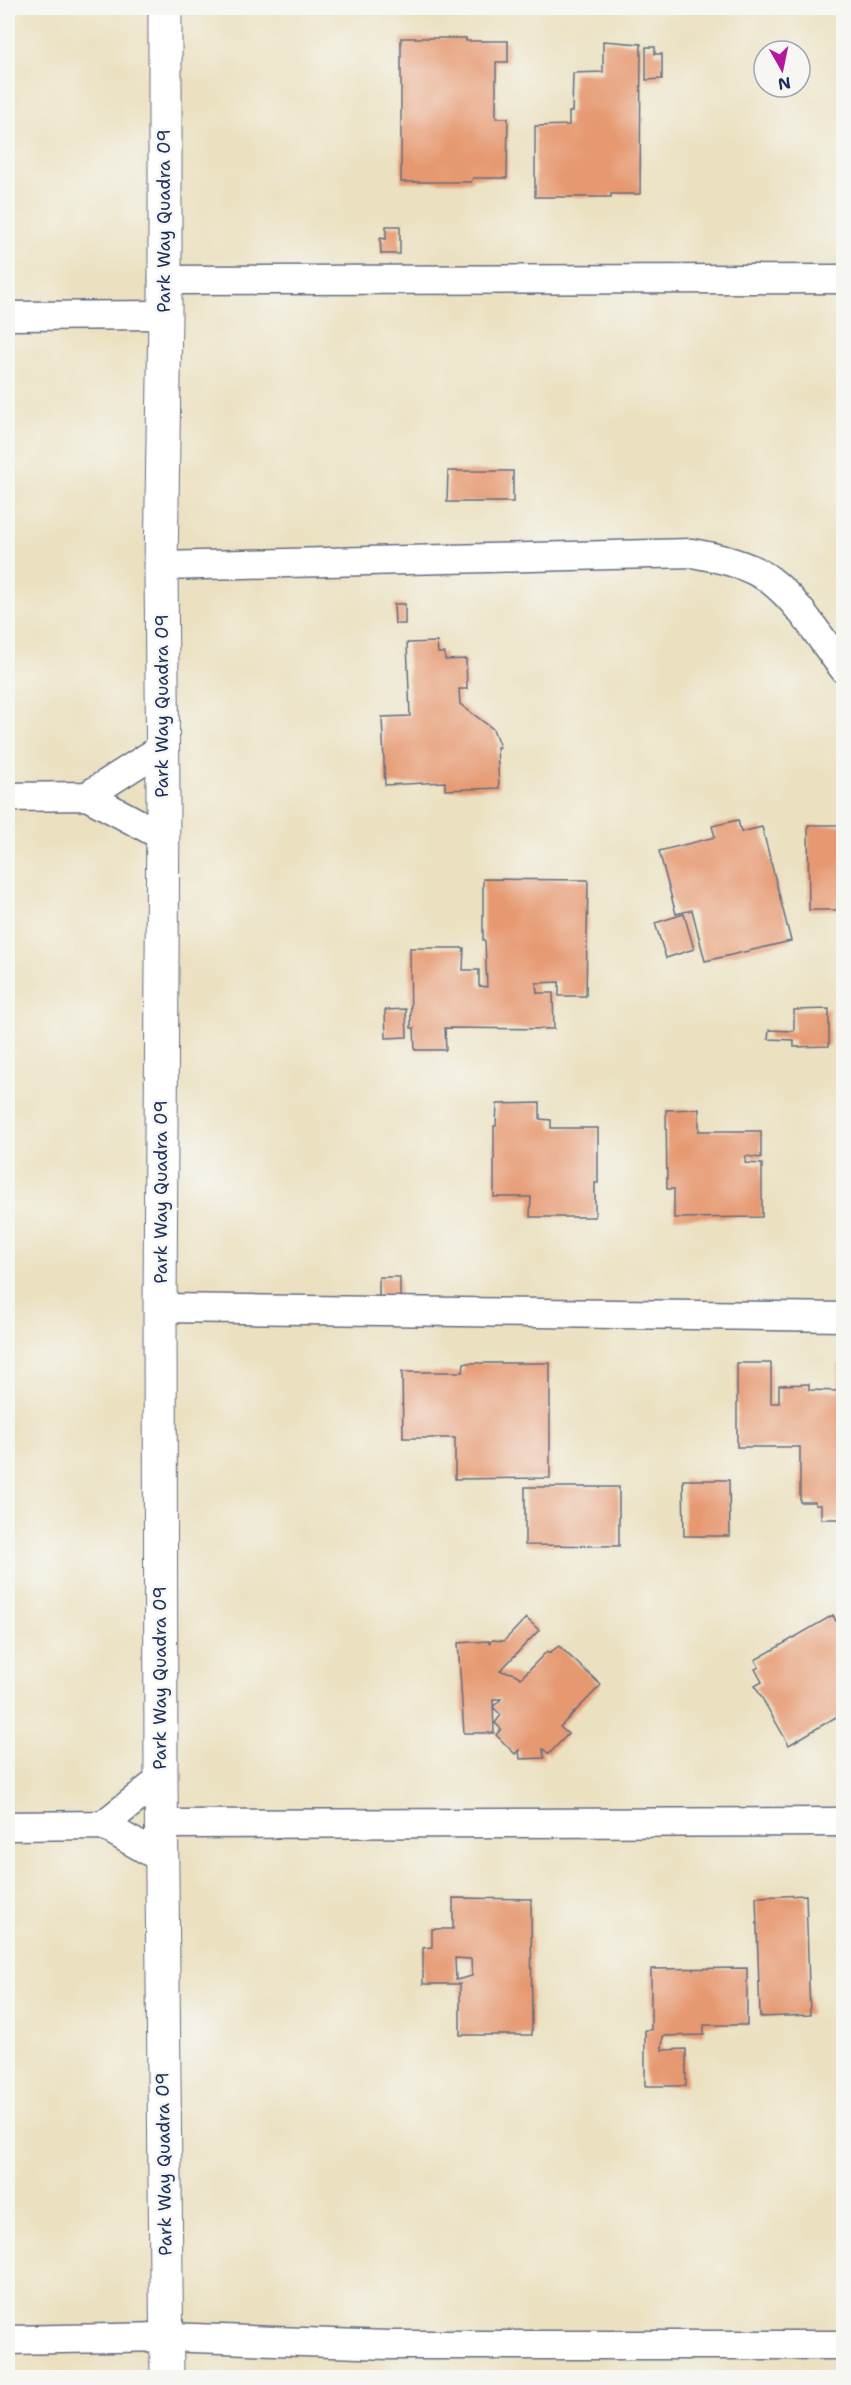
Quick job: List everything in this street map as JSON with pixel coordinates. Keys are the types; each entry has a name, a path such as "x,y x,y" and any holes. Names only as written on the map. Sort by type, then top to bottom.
{"street":[{"name":"Park Way Quadra 09","path":"165,8 163,280 165,315 161,566 160,1779 167,2378"},
{"path":"163,280 843,279"},
{"path":"8,316 165,315"},
{"path":"161,566 692,553 743,566 769,579 789,597 843,669"},
{"path":"87,796 162,748"},
{"path":"8,797 87,796 162,836"},
{"path":"160,1308 843,1317"},
{"path":"103,1825 160,1779"},
{"path":"161,1824 843,1822"},
{"path":"8,1826 103,1825 161,1858"},
{"path":"8,2340 166,2337 389,2345 843,2345"}],"building":[{"path":"401,38 466,38 466,41 508,41 508,62 496,62 496,118 508,118 507,178 473,178 471,182 401,182"},
{"path":"603,41 641,44 640,194 611,194 611,197 535,197 535,126 569,125 569,112 572,112 573,73 603,72"},
{"path":"646,47 655,47 655,54 662,54 662,79 646,80"},
{"path":"386,226 400,226 400,254 381,254 380,238 386,239"},
{"path":"448,471 513,471 513,502 447,502"},
{"path":"394,604 405,604 405,624 395,624"},
{"path":"437,642 438,653 445,653 445,660 466,659 467,689 459,689 460,704 493,729 500,747 497,747 499,788 445,790 445,782 385,785 382,717 410,716 407,643"},
{"path":"738,820 741,832 762,827 791,941 705,961 692,910 676,914 659,851 715,837 712,826"},
{"path":"808,825 844,825 844,910 809,910"},
{"path":"483,879 588,880 586,996 559,996 559,982 536,983 537,993 553,993 554,1029 445,1028 446,1050 415,1050 414,1028 411,1028 410,948 464,948 463,970 479,970 479,986 487,987 485,941 483,940"},
{"path":"684,914 694,949 666,958 655,923"},
{"path":"406,1009 407,1037 386,1038 385,1010"},
{"path":"829,1009 829,1046 794,1047 794,1040 768,1039 769,1030 794,1031 794,1010"},
{"path":"540,1103 540,1119 551,1120 551,1128 598,1128 598,1183 595,1183 595,1217 530,1217 531,1197 494,1197 494,1126 496,1126 497,1104"},
{"path":"699,1109 699,1131 761,1131 761,1158 746,1156 745,1163 762,1164 762,1217 674,1218 674,1189 667,1189 666,1110"},
{"path":"379,1277 400,1277 400,1300 379,1300"},
{"path":"464,1363 550,1363 550,1478 455,1479 455,1438 403,1438 402,1372 463,1372"},
{"path":"737,1363 771,1363 771,1403 779,1403 779,1385 809,1384 809,1390 839,1391 838,1364 844,1364 844,1519 821,1519 821,1505 815,1505 815,1502 800,1502 800,1447 737,1447"},
{"path":"683,1480 729,1480 730,1536 684,1536"},
{"path":"525,1487 619,1487 619,1546 525,1545"},
{"path":"833,1615 836,1621 844,1617 844,1641 836,1645 844,1658 844,1718 841,1714 789,1745 755,1686 762,1682 755,1669 759,1667 755,1660"},
{"path":"526,1618 539,1630 500,1671 513,1673 521,1678 547,1651 549,1653 559,1646 601,1685 560,1727 568,1734 549,1754 543,1749 544,1758 520,1759 519,1750 515,1754 496,1735 501,1729 495,1723 501,1715 493,1707 494,1733 464,1733 458,1643 504,1641","holes":["493,1699 501,1699 493,1707"]},
{"path":"806,1895 810,2015 760,2017 756,1897"},
{"path":"453,1898 531,1899 532,2035 460,2035 460,1984 423,1984 423,1948 432,1947 432,1929 453,1929","holes":["455,1958 471,1959 472,1976 456,1980"]},
{"path":"747,1968 747,2025 704,2025 704,2035 663,2036 662,2050 686,2049 686,2086 645,2086 645,2030 651,2030 651,1969"}]}
